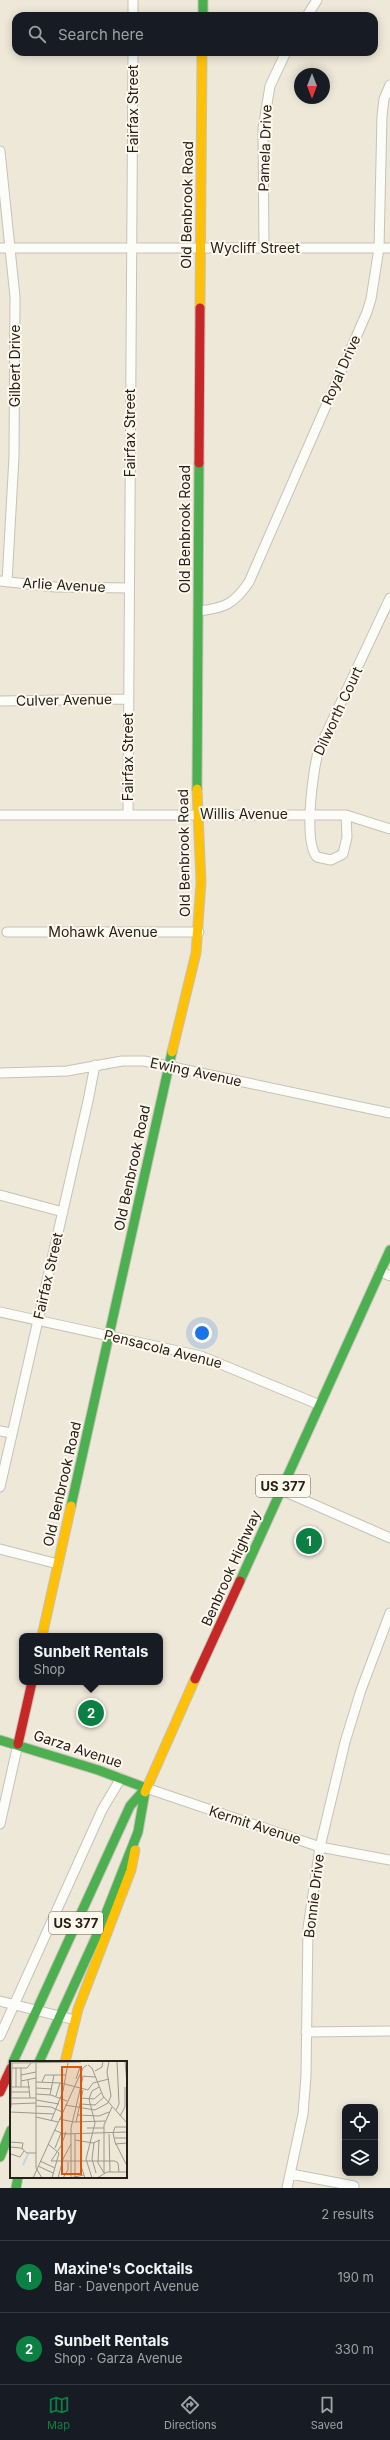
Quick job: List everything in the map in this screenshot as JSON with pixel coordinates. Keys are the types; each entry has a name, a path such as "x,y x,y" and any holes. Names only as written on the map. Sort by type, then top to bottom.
{"street":[{"path":"133,0 133,12"},
{"path":"203,0 203,12"},
{"path":"310,12 317,0"},
{"name":"Fairfax Street","path":"128,814 133,56"},
{"name":"Old Benbrook Road","path":"43,1633 110,1336 169,1065 196,953 199,932 201,882 197,814 202,56"},
{"name":"Pamela Drive","path":"264,248 263,128 270,86 284,56"},
{"name":"Royal Drive","path":"198,612 229,604 237,599 249,582 367,312 371,299 379,248 382,116 384,99 390,85"},
{"name":"Gilbert Drive","path":"0,151 11,248 15,366 12,523 4,581"},
{"name":"Wycliff Street","path":"0,248 390,248"},
{"name":"Arlie Avenue","path":"4,581 55,587 129,588"},
{"name":"Dilworth Court","path":"346,815 347,837 343,854 338,858 325,860 314,853 311,815 311,783 319,749 390,598"},
{"name":"Culver Avenue","path":"0,701 128,699"},
{"name":"Willis Avenue","path":"0,815 346,815 390,829"},
{"name":"Mohawk Avenue","path":"7,932 199,932"},
{"name":"Ewing Avenue","path":"0,1073 67,1071 95,1065 144,1061 169,1065 390,1113"},
{"name":"Fairfax Street","path":"0,1487 95,1065"},
{"path":"0,1196 63,1212"},
{"name":"Benbrook Highway","path":"65,2061 75,2020 131,1870 146,1788 390,1250"},
{"path":"380,1271 390,1276"},
{"name":"Pensacola Avenue","path":"0,1312 201,1356 320,1405"},
{"path":"0,1431 11,1433"},
{"path":"281,1490 390,1538"},
{"path":"0,1549 58,1564"},
{"name":"Bonnie Drive","path":"287,2188 303,2114 308,1928 320,1847 345,1742 361,1690 390,1613"},
{"path":"0,1824 31,1685"},
{"name":"Garza Avenue","path":"0,1740 18,1744 121,1778 146,1788"},
{"path":"0,2036 102,1810 121,1778"},
{"name":"Benbrook Highway","path":"13,2061 130,1806 146,1788"},
{"name":"Kermit Avenue","path":"146,1788 320,1847 390,1860"},
{"name":"Benbrook Highway","path":"39,2061 101,1926 138,1832"},
{"path":"0,2001 75,2020"},
{"path":"306,2032 390,2031"},
{"path":"0,2092 10,2070"},
{"path":"0,2157 10,2132"},
{"path":"291,2174 354,2186"},
{"path":"16,2188 18,2178"}],"traffic: fast":[{"path":"203,0 203,12"},
{"path":"197,789 199,463"},
{"path":"71,1506 172,1052"},
{"path":"240,1581 390,1250"},
{"path":"0,1740 98,1770 146,1788"},
{"path":"13,2061 130,1806 145,1789"},
{"path":"39,2061 101,1926 138,1832 145,1792"},
{"path":"0,2157 10,2132"},
{"path":"16,2188 18,2178"}],"traffic: slow":[{"path":"200,308 202,56"},
{"path":"172,1052 196,953 201,882 197,789"},
{"path":"43,1633 71,1506"},
{"path":"145,1792 195,1679"},
{"path":"65,2061 78,2009 131,1870 135,1850"}],"traffic: jam":[{"path":"199,463 200,308"},
{"path":"195,1679 240,1581"},
{"path":"18,1744 31,1685"},
{"path":"0,2092 10,2070"}],"place":[{"name":"Maxine's Cocktails","path":"309,1541"},
{"name":"Sunbelt Rentals","path":"91,1713"}]}
